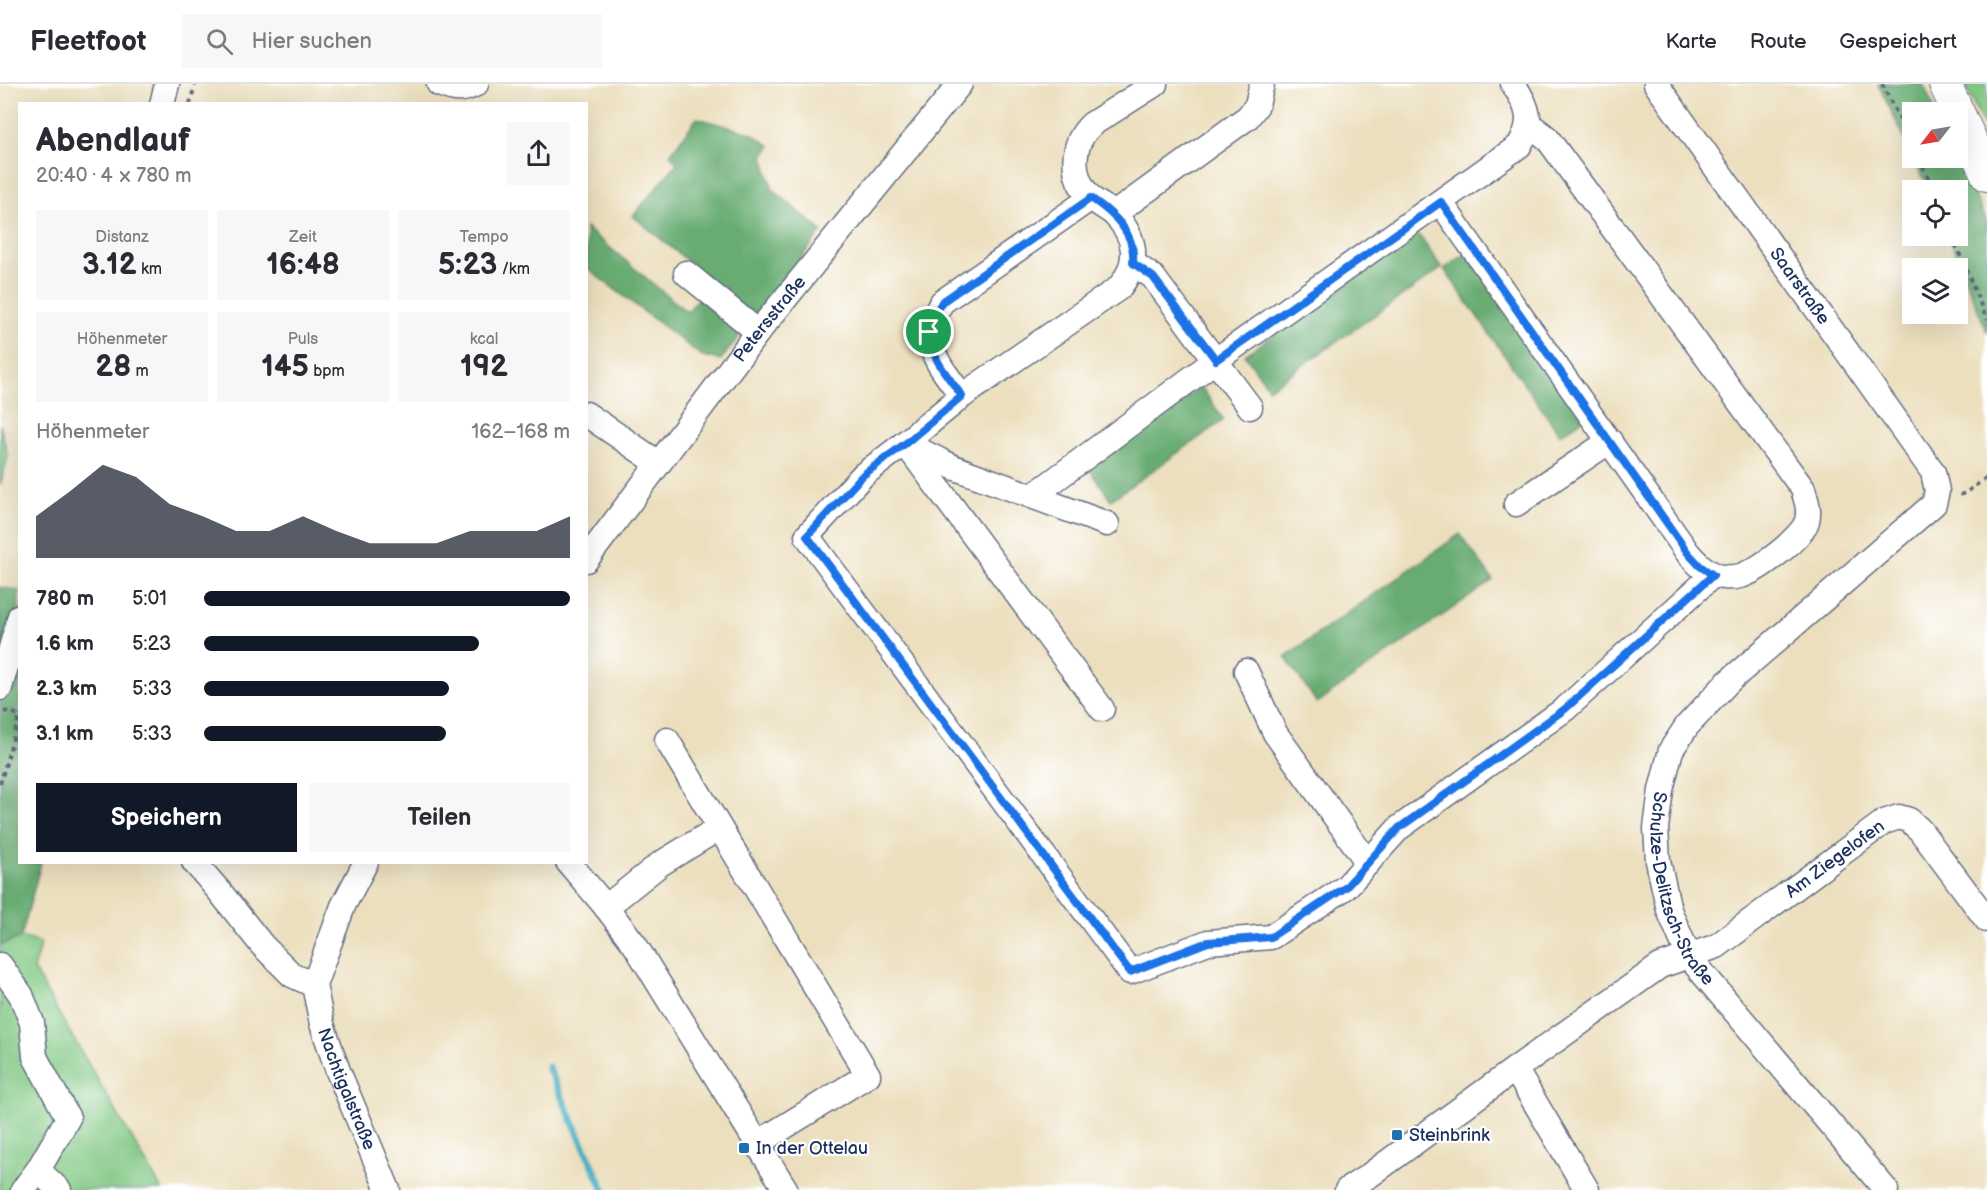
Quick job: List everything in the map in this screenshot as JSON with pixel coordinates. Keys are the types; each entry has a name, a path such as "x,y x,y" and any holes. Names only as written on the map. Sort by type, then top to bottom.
{"main road":[{"path":"1945,84 1987,175"}],"street":[{"path":"162,102 167,84"},
{"path":"439,84 452,90 465,90 476,84"},
{"name":"Petersstraße","path":"588,557 758,333 960,84"},
{"path":"1155,84 1092,124 1079,139 1076,147 1076,168 1080,183 1091,198 1114,214 1133,245 1133,263 1119,288 962,396 906,443 863,475 807,536 1130,972 1208,942 1271,937 1346,887 1399,828 1565,709 1713,575"},
{"path":"1114,214 1248,117 1257,105 1262,84"},
{"path":"1033,496 1216,360 1519,146 1528,124 1527,108 1513,84"},
{"name":"Saarstraße","path":"1656,84 1933,472 1937,491"},
{"path":"1441,202 1688,553 1700,566 1713,575 1742,576 1793,542 1803,531 1807,520 1808,506 1803,489 1547,138 1528,124"},
{"path":"962,396 938,363 931,348 929,332 934,314 942,302 1091,198"},
{"path":"1133,263 1153,277 1250,407"},
{"path":"686,273 758,333"},
{"path":"588,415 658,463"},
{"path":"1516,504 1610,441"},
{"path":"906,443 953,467 1107,524"},
{"path":"906,443 1102,709"},
{"name":"Schulze-Delitzsch-Straße","path":"1886,1190 1689,957 1669,910 1658,861 1656,828 1661,790 1671,750 1687,726 1728,682 1934,504 1937,491"},
{"path":"0,688 18,623"},
{"path":"1246,671 1275,732 1368,863"},
{"path":"667,740 868,1075 758,1143"},
{"name":"Am Ziegelofen","path":"1689,957 1717,946 1884,822 1899,817 1909,820 1920,830 1987,920"},
{"path":"606,907 660,864 719,828"},
{"path":"196,864 262,945 292,975 314,985 343,906 365,864"},
{"path":"570,864 636,945 786,1190"},
{"path":"1347,1190 1660,966 1689,957"},
{"path":"0,965 21,995 32,1023 35,1057 68,1118 38,1170 23,1190"},
{"name":"Nachtigalstraße","path":"314,985 322,1024 338,1071 388,1190"},
{"path":"1515,1069 1587,1190"},
{"path":"38,1170 59,1190"}],"path":[{"path":"190,102 195,84"},
{"path":"1882,84 1902,124"},
{"path":"1956,246 1987,320"},
{"path":"0,710 18,715"},
{"path":"0,784 18,719"}],"green space":[{"path":"1878,84 1923,84 1931,102 1902,102 1902,133"},
{"path":"1965,84 1987,84 1987,133 1985,129"},
{"path":"697,118 751,133 771,146 763,156 773,190 822,231 721,360 702,356 588,269 588,230 687,312 713,282 633,216 677,163 670,154"},
{"path":"1919,168 1962,168 1967,180 1924,180"},
{"path":"1968,181 1987,222 1987,332 1968,285 1968,258 1957,258 1952,246 1968,246"},
{"path":"1418,234 1442,268 1269,389 1245,355"},
{"path":"1467,253 1583,419 1560,435 1444,269"},
{"path":"1201,387 1224,420 1111,500 1088,467"},
{"path":"0,424 8,457 0,485"},
{"path":"1460,534 1493,580 1317,703 1285,657"},
{"path":"0,587 18,591 18,864 41,864 21,937 0,945"},
{"path":"21,937 41,943 33,969 162,1190 0,1190 0,945"}],"waterway":[{"path":"548,1067 604,1190"}],"place":[{"name":"Steinbrink","path":"1397,1135"},
{"name":"In der Ottelau","path":"744,1148"}],"route":[{"path":"1091,198 1114,214 1133,245 1133,263 1153,277 1216,360 1441,202 1688,553 1700,566 1713,575 1565,709 1399,828 1346,887 1271,937 1208,942 1130,972 807,536 863,475 906,443 962,396 938,363 931,348 929,332 934,314 942,302 1091,198"}]}
